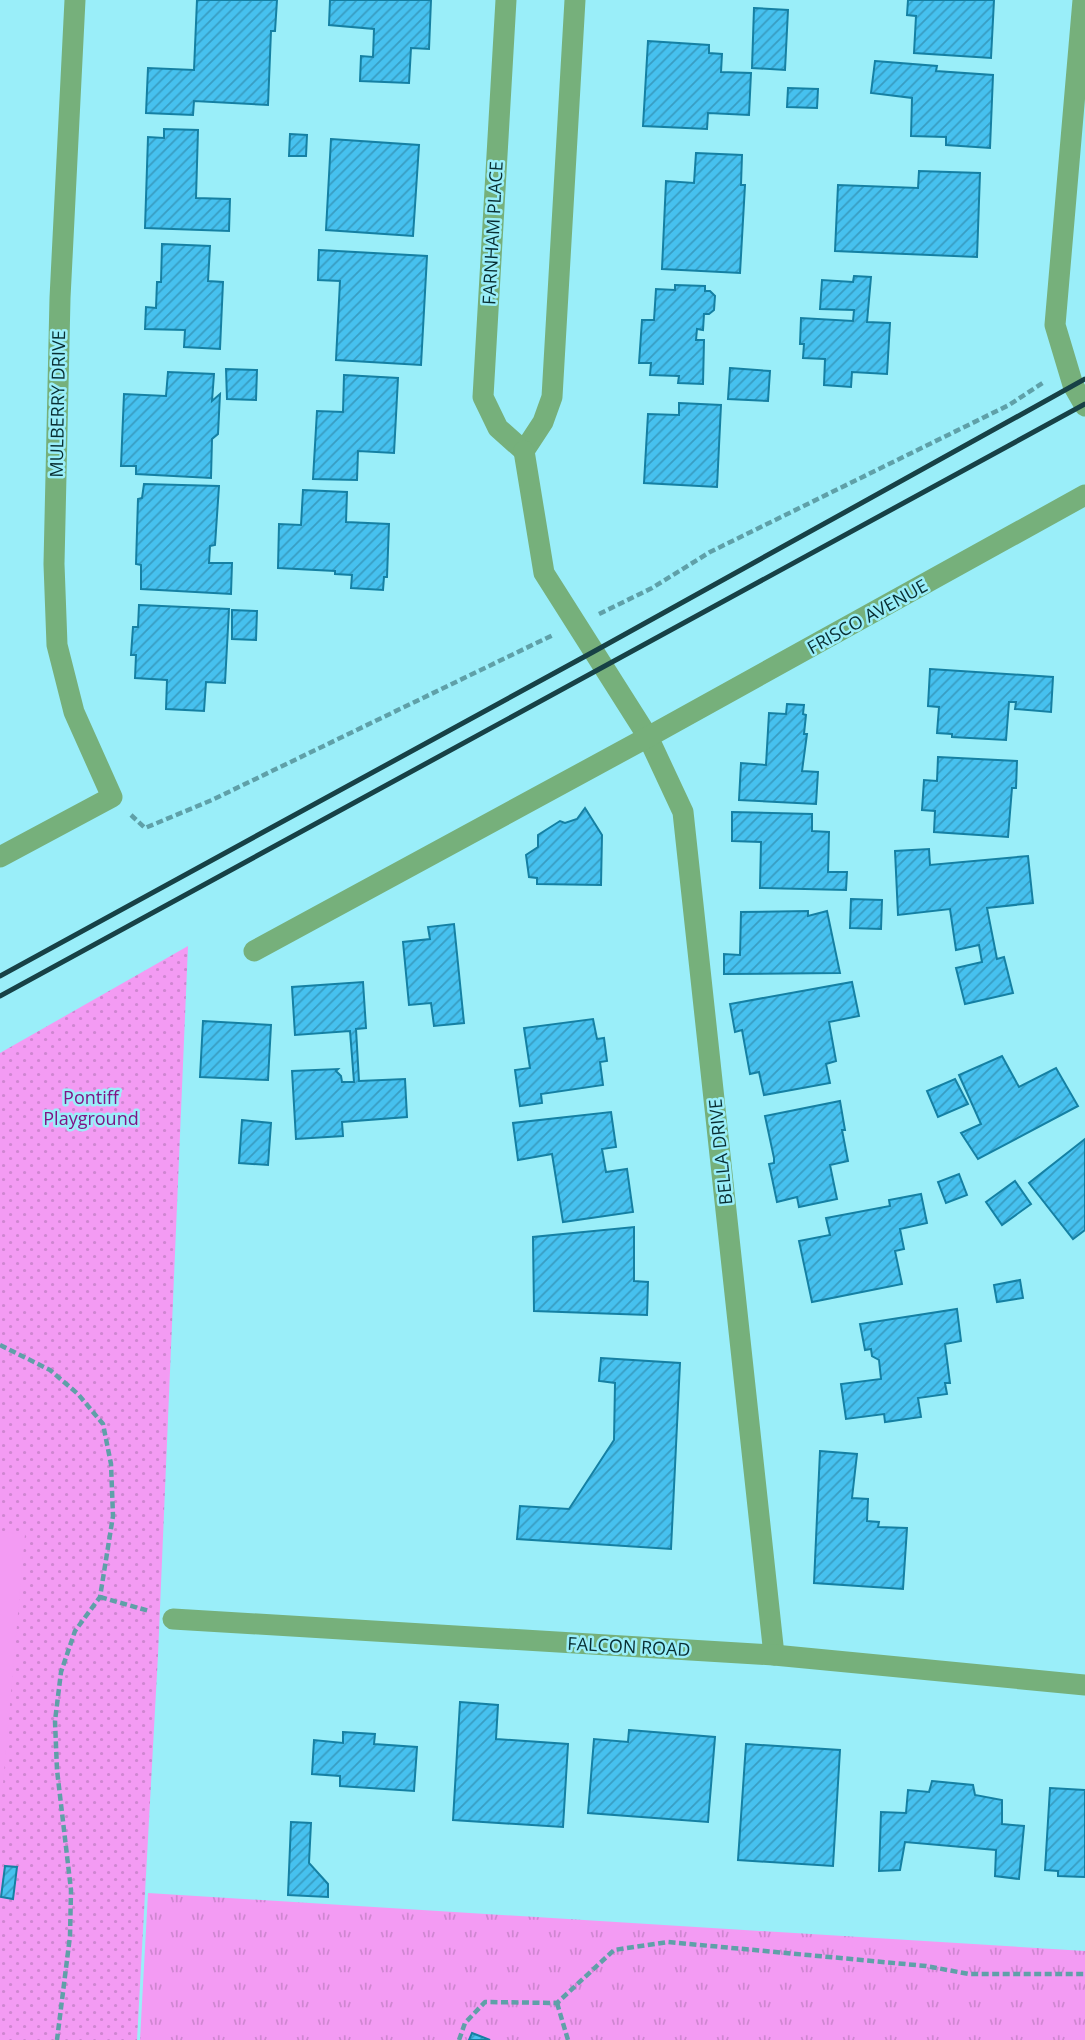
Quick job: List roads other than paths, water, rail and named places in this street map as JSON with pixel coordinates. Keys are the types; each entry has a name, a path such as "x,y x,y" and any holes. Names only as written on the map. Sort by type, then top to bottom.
{"street":[{"name":"MULBERRY DRIVE","path":"0,857 112,797 74,712 57,645 54,564 60,298 75,0"},
{"name":"FARNHAM PLACE","path":"506,0 483,397 498,428 524,451"},
{"path":"524,451 543,422 552,397 575,0"},
{"path":"1083,0 1055,326 1073,385 1084,405"},
{"name":"BELLA DRIVE","path":"524,451 544,573 648,737 683,812 774,1655"},
{"name":"FRISCO AVENUE","path":"254,951 1085,495"},
{"name":"FALCON ROAD","path":"173,1619 774,1655 1085,1685"}],"railway":[{"path":"0,976 1085,379"},
{"path":"0,996 1085,404"}],"park label":[{"name":"Pontiff Playground","path":"91,1107"}]}
